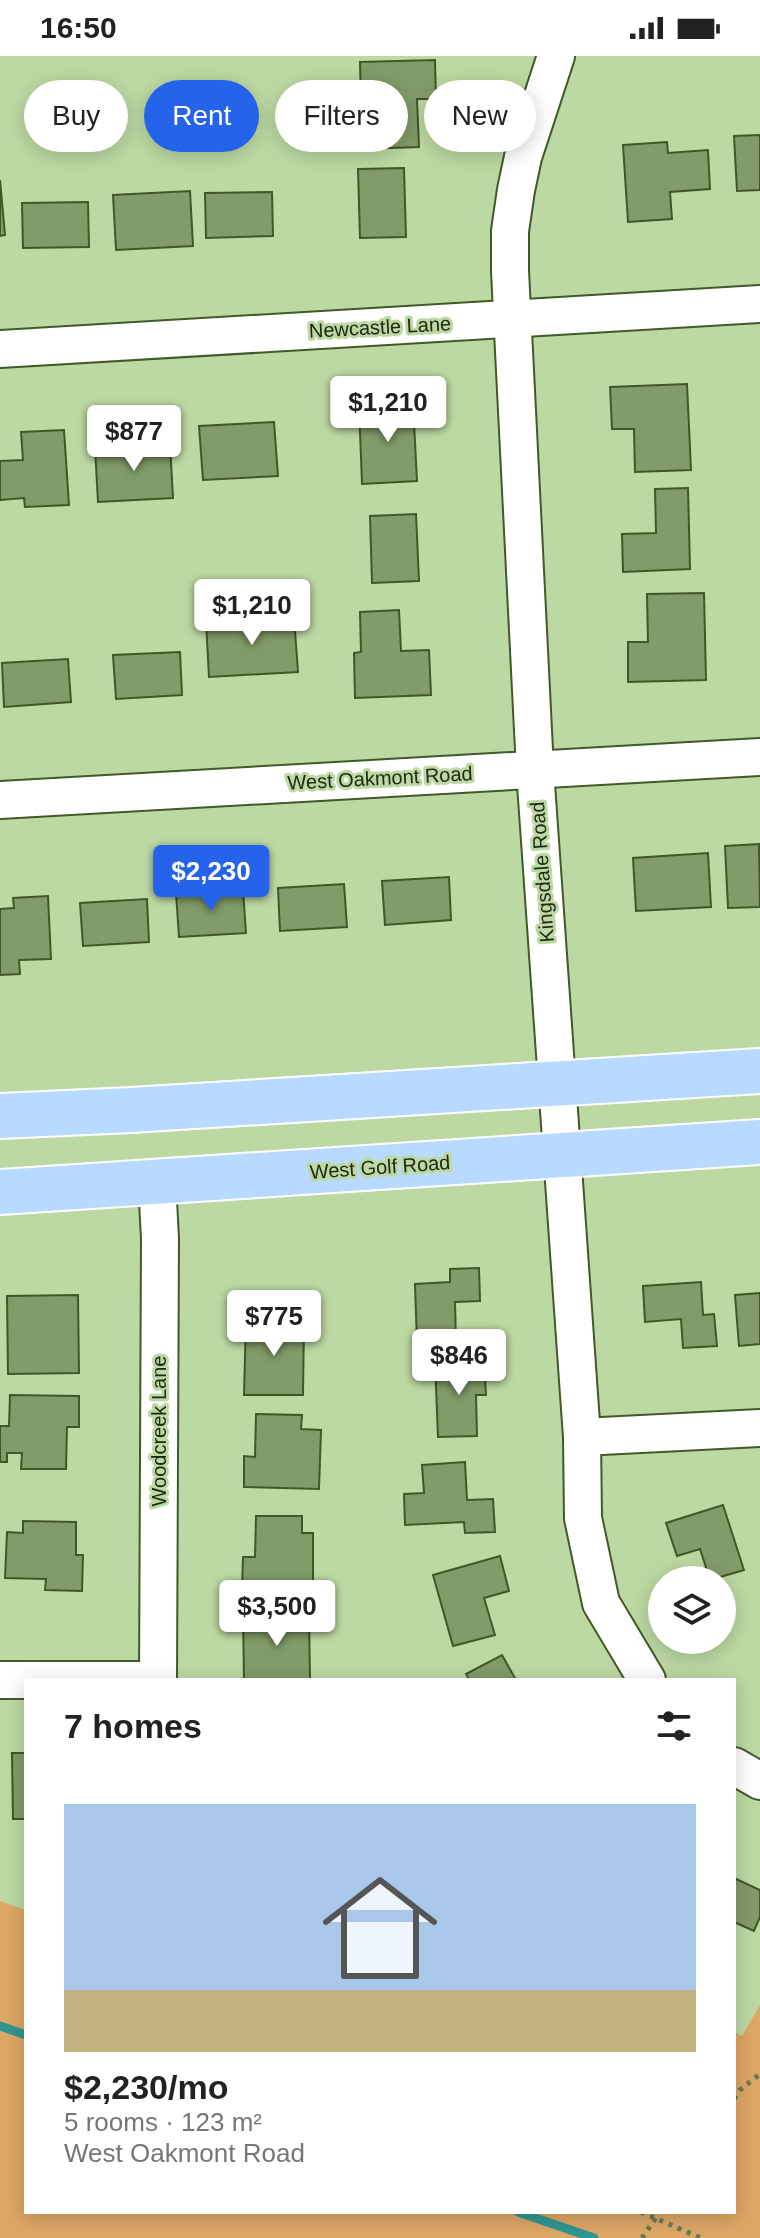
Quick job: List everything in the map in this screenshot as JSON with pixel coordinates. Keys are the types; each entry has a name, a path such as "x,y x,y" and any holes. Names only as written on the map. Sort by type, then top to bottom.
{"main road":[{"path":"0,1116 760,1071"},
{"name":"West Golf Road","path":"0,1192 760,1142"}],"street":[{"name":"Kingsdale Road","path":"556,56 523,157 510,231 535,770 582,1437 583,1518 601,1603 646,1678"},
{"name":"Newcastle Lane","path":"0,349 760,304"},
{"name":"West Oakmont Road","path":"0,800 760,757"},
{"name":"Woodcreek Lane","path":"157,1183 160,1238 158,1678"},
{"path":"582,1437 760,1428"},
{"path":"0,1680 24,1680"},
{"path":"736,1767 760,1781"}],"path":[{"path":"736,2096 760,2074"},
{"path":"645,2214 701,2238"},
{"path":"642,2238 659,2214"}],"shaded area":[{"path":"0,1901 24,1909 24,2214 736,2214 736,2033 742,2036 760,2005 760,2238 0,2238"}],"building":[{"path":"435,60 436,80 424,80 424,99 417,99 419,147 408,147 408,80 360,80 360,62"},
{"path":"760,135 760,190 737,191 734,136"},
{"path":"667,142 668,153 708,150 710,189 670,192 672,219 628,222 623,145"},
{"path":"404,168 406,237 360,238 358,169"},
{"path":"0,180 5,235 0,236"},
{"path":"190,191 193,246 116,250 113,195"},
{"path":"272,192 273,236 206,238 205,193"},
{"path":"88,202 89,247 23,248 22,203"},
{"path":"687,384 691,470 635,472 634,429 612,429 610,387"},
{"path":"413,403 417,481 362,484 359,406"},
{"path":"274,422 278,476 203,480 199,426"},
{"path":"64,430 69,505 25,507 24,498 0,500 0,461 23,460 21,432"},
{"path":"170,444 173,498 98,502 95,448"},
{"path":"688,488 690,569 623,572 622,534 656,533 655,489"},
{"path":"416,514 419,581 372,583 370,516"},
{"path":"704,593 706,680 628,682 628,642 648,642 647,594"},
{"path":"399,610 401,651 429,650 431,695 355,698 354,653 361,652 360,612"},
{"path":"294,617 298,672 209,677 206,622"},
{"path":"180,652 182,695 116,699 113,655"},
{"path":"68,659 71,702 4,707 2,663"},
{"path":"759,844 760,907 728,908 725,846"},
{"path":"708,853 711,907 636,911 633,858"},
{"path":"449,877 451,920 385,925 382,881"},
{"path":"344,884 347,927 280,931 278,888"},
{"path":"243,889 246,933 179,937 176,893"},
{"path":"48,896 51,959 19,960 20,974 0,975 0,909 14,908 13,898"},
{"path":"147,899 149,942 83,946 80,903"},
{"path":"479,1268 480,1301 455,1302 456,1343 417,1344 415,1284 450,1282 450,1269"},
{"path":"701,1282 703,1315 714,1314 717,1346 683,1348 681,1319 645,1322 643,1286"},
{"path":"760,1293 760,1344 739,1346 735,1295"},
{"path":"78,1295 79,1373 8,1374 7,1296"},
{"path":"246,1319 304,1321 303,1395 244,1395"},
{"path":"484,1360 486,1395 476,1395 477,1436 438,1437 435,1362"},
{"path":"10,1395 79,1396 79,1427 67,1427 66,1469 21,1469 22,1453 7,1453 7,1462 0,1462 0,1426 9,1426"},
{"path":"256,1414 302,1415 301,1429 321,1430 319,1489 244,1487 244,1456 255,1457"},
{"path":"465,1462 467,1500 493,1499 495,1532 465,1533 464,1522 405,1525 404,1494 424,1493 422,1465"},
{"path":"723,1505 744,1570 736,1572 736,1566 705,1566 700,1549 677,1556 666,1523"},
{"path":"256,1516 302,1516 302,1533 313,1533 313,1590 242,1589 243,1557 255,1557"},
{"path":"23,1521 76,1522 76,1555 83,1555 82,1591 45,1590 46,1579 5,1578 7,1532 23,1533"},
{"path":"500,1556 509,1591 484,1598 495,1635 453,1646 433,1575"},
{"path":"309,1615 310,1678 244,1678 243,1616"},
{"path":"502,1655 515,1678 468,1678 466,1674"},
{"path":"12,1753 24,1753 24,1819 13,1819"},
{"path":"736,1879 760,1890 760,1917 754,1931 736,1923"}],"waterway":[{"path":"0,2026 24,2034"},
{"path":"524,2214 594,2238"}]}
